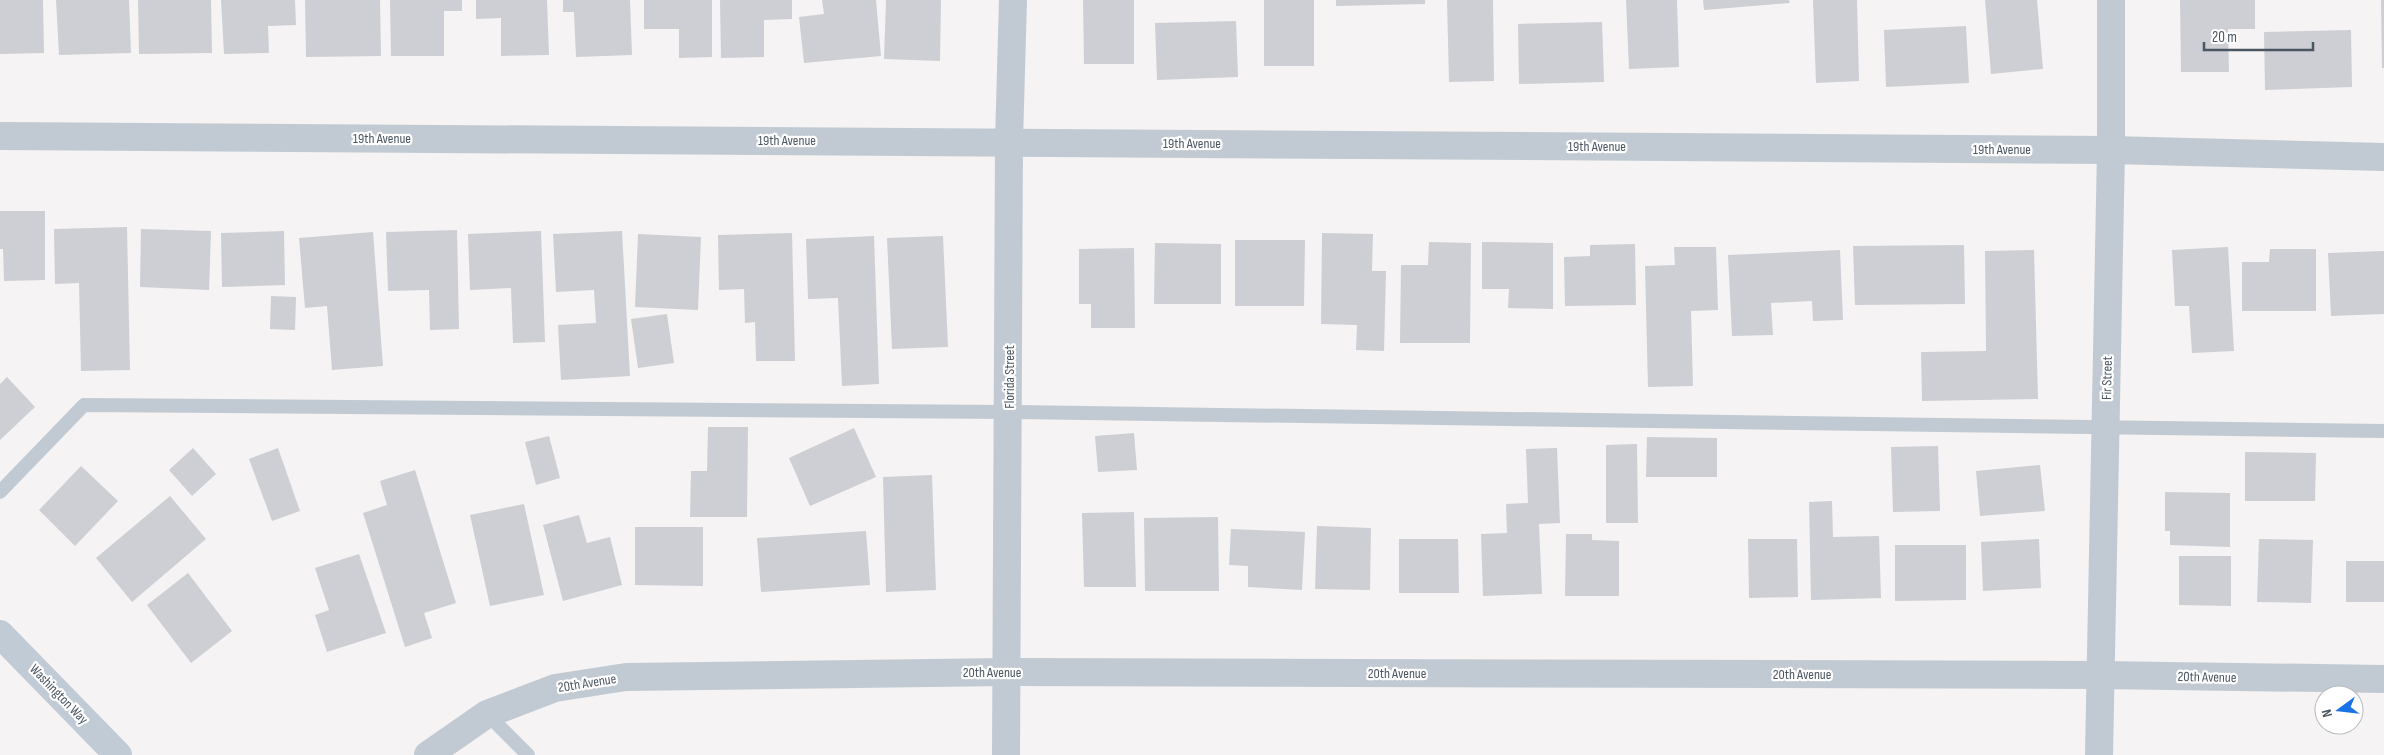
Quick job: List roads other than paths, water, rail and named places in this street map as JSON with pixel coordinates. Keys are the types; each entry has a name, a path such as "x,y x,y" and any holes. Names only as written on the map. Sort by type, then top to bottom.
{"main road":[{"name":"Washington Way","path":"0,634 118,755"}],"street":[{"name":"Florida Street","path":"1006,755 1009,141 1013,0"},
{"name":"Fir Street","path":"2099,755 2111,150 2111,0"},
{"name":"19th Avenue","path":"0,136 1009,141 2111,150 2384,157"},
{"name":"20th Avenue","path":"428,755 487,714 555,688 626,677 1006,672 2101,676 2384,679"}],"lane":[{"path":"0,492 84,406 1008,412 2106,429 2384,431"},
{"path":"487,714 528,755"}]}
